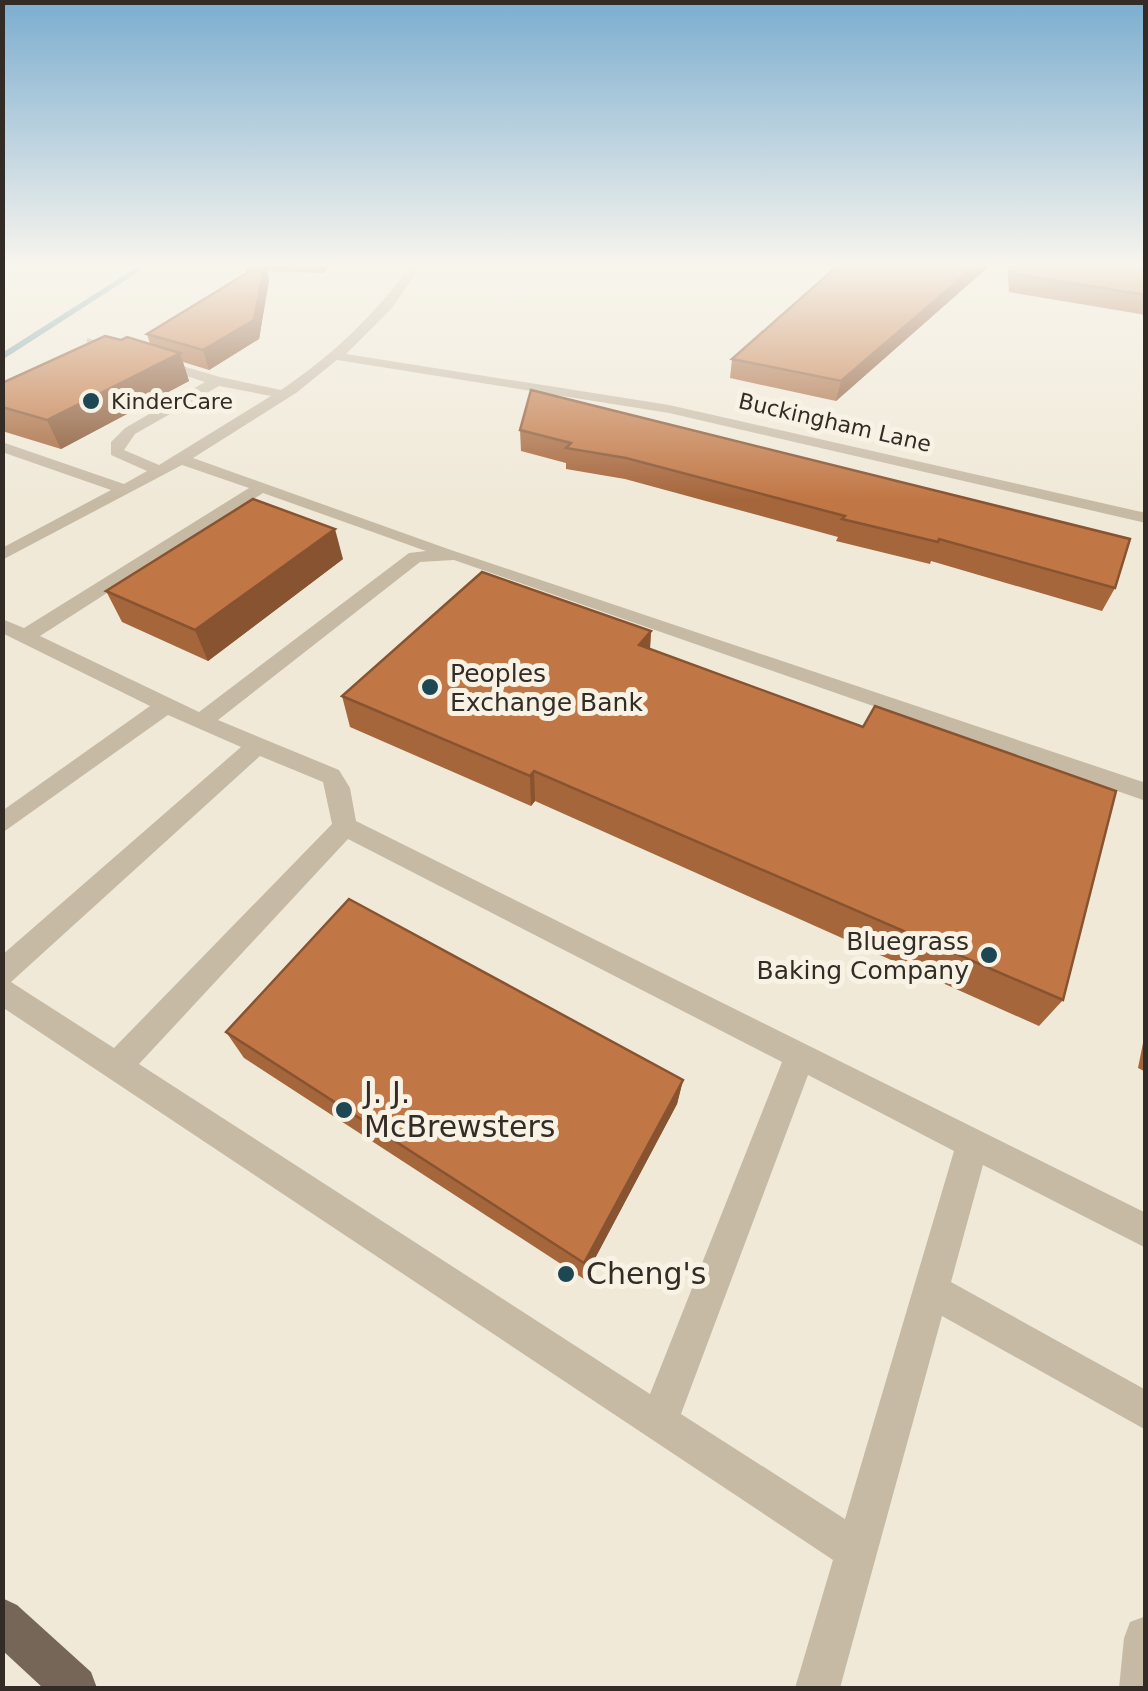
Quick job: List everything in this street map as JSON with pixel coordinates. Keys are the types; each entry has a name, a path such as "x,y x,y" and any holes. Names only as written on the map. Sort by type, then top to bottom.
{"main road":[{"path":"2,1620 76,1688"}],"street":[{"path":"92,341 218,380 282,394"},
{"path":"2,555 178,458 282,394 351,341"},
{"name":"Buckingham Lane","path":"335,356 668,409 1146,518"},
{"path":"157,470 124,457 117,452 116,445 130,432 218,380"},
{"path":"2,447 123,489"},
{"path":"178,458 1146,792"},
{"path":"26,636 262,487"},
{"path":"201,722 415,558 456,556"},
{"path":"2,625 165,706 331,776 338,788 346,826"},
{"path":"2,824 165,706"},
{"path":"2,974 257,746"},
{"path":"346,826 1146,1231"},
{"path":"116,1068 346,826"},
{"path":"2,991 858,1552"},
{"path":"659,1422 800,1056"},
{"path":"818,1688 972,1146"},
{"path":"932,1291 1146,1411"},
{"path":"1140,1688 1146,1638"}],"building":[{"path":"94,341 140,341 180,353 47,420 2,407 2,383"},
{"path":"171,341 218,341 203,350"},
{"path":"753,341 888,341 841,381 732,359"},
{"path":"531,390 1130,539 1115,588 939,539 938,542 842,519 845,516 626,458 566,448 571,443 520,430"},
{"path":"253,499 335,529 195,630 106,591"},
{"path":"482,572 651,631 639,645 863,727 875,706 1116,791 1063,1000 534,771 530,776 342,696"},
{"path":"349,899 683,1080 584,1263 226,1032"}],"waterway":[{"path":"2,357 27,341"}],"place":[{"name":"KinderCare","path":"91,401"},
{"name":"Peoples Exchange Bank","path":"430,687"},
{"name":"Bluegrass Baking Company","path":"989,955"},
{"name":"J. J. McBrewsters","path":"344,1110"},
{"name":"Cheng's","path":"566,1274"}]}
